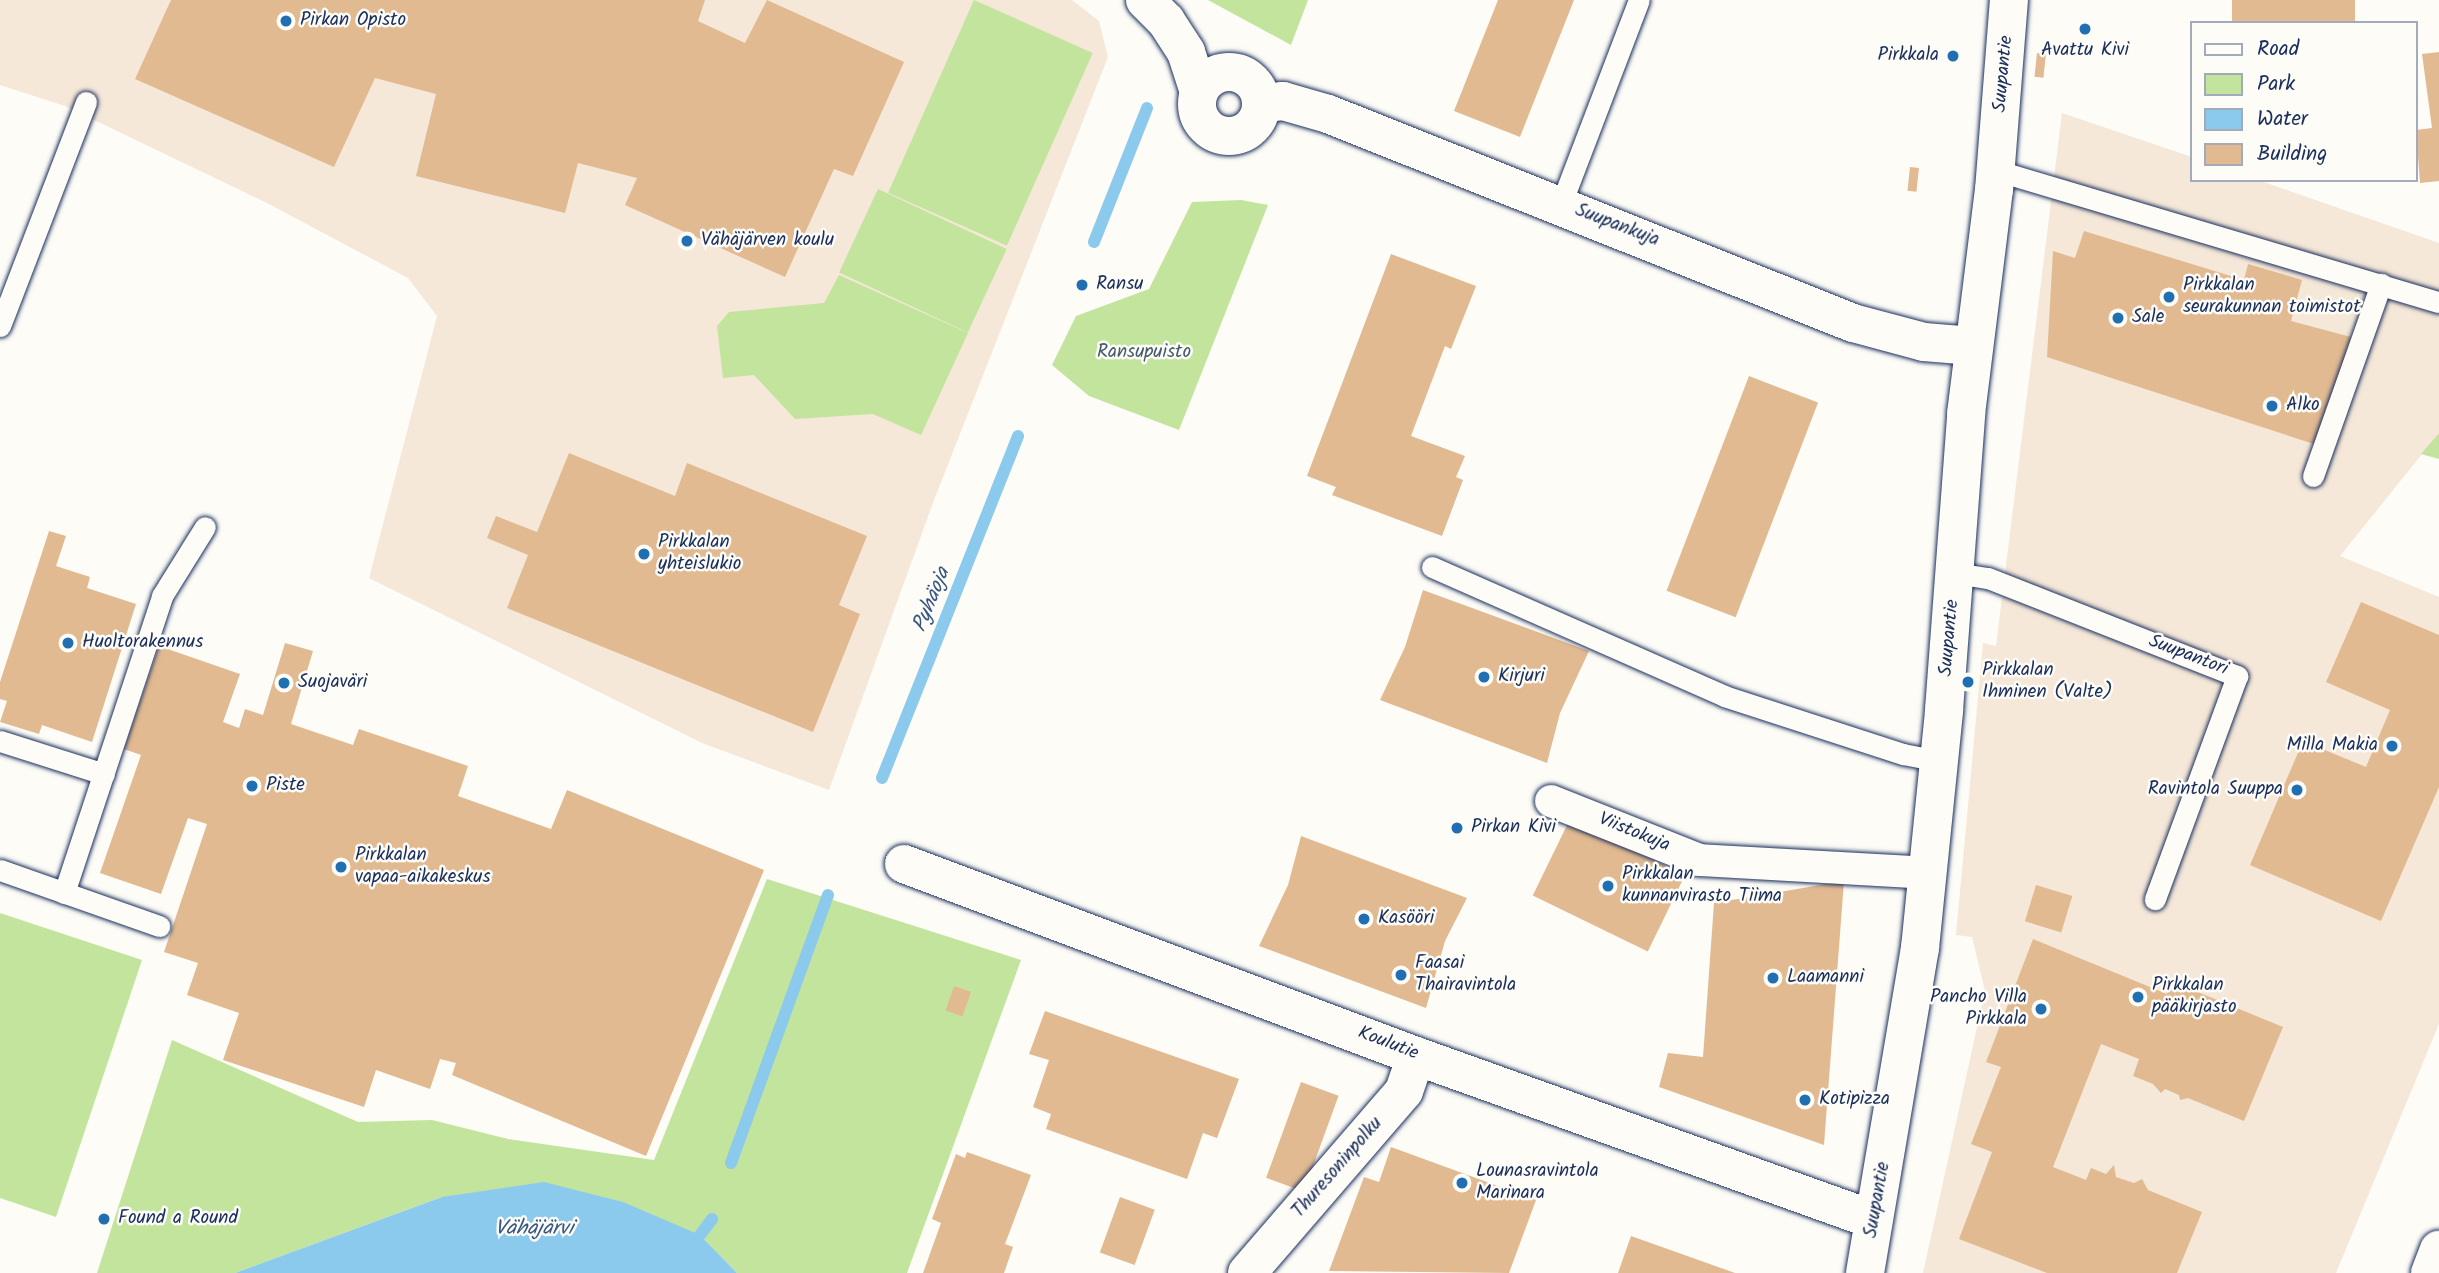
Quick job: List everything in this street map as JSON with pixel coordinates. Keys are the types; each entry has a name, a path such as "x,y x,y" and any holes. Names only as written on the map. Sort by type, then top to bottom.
{"street":[{"name":"Suupankuja","path":"1145,0 1166,21 1186,52 1199,92 1196,102 1202,121 1228,136 1255,124 1261,104 1283,101 1328,114 1562,204 1853,323 1924,342 1973,346"},
{"name":"Suupantie","path":"1865,1273 1920,948 1940,761 1973,346 1995,170 2009,0"},
{"name":"Viistokuja","path":"1550,802 1699,860 1928,873"},
{"name":"Koulutie","path":"904,864 1416,1056 1874,1220"},
{"name":"Thuresoninpolku","path":"1247,1273 1404,1091 1416,1056"},
{"path":"2430,1273 2439,1250"}],"lane":[{"path":"1562,204 1639,0"},
{"path":"0,326 86,102"},
{"path":"1995,170 2439,302"},
{"path":"2313,476 2381,284"},
{"path":"64,893 162,596 205,527"},
{"path":"1432,567 1724,695 1903,754 1940,761"},
{"name":"Suupantori","path":"1955,573 1988,578 2237,676 2155,899"},
{"path":"0,741 104,774"},
{"path":"0,870 159,926"}],"shaded area":[{"name":"Vähäjärven koulu","path":"0,0 1072,0 1099,21 1108,57 934,500 829,790 702,743 369,578 437,316 408,278 267,203 65,106 0,85"},
{"path":"2062,113 2190,156 2190,182 2264,182 2439,243 2439,433 2340,556 2439,597 2439,1024 2336,1273 1923,1273 1985,991 1972,937 1956,935 1983,643 1996,646"}],"green space":[{"path":"974,0 1093,53 1007,246 888,193"},
{"path":"1208,0 1308,0 1291,45"},
{"path":"878,189 1007,249 968,332 839,272"},
{"name":"Ransupuisto","path":"1241,200 1268,205 1179,430 1089,396 1052,365 1076,316 1149,289 1192,202"},
{"path":"839,275 968,333 921,435 873,414 795,419 754,375 723,378 717,326 729,312 824,303"},
{"path":"2439,433 2439,459 2421,454"},
{"path":"767,879 1021,960 907,1273 737,1273 700,1235 442,1197 235,1273 97,1273 172,1040 358,1122 432,1120 508,1139 654,1160"},
{"path":"0,913 142,960 56,1217 0,1198"}],"water":[{"name":"Vähäjärvi","path":"544,1182 623,1202 700,1235 737,1273 235,1273 442,1197"}],"building":[{"path":"171,0 705,0 698,21 745,43 767,0 904,62 853,176 834,169 785,277 625,205 637,178 578,163 565,213 416,176 436,94 375,78 334,167 135,79"},
{"path":"1498,0 1574,0 1520,137 1454,111"},
{"path":"2232,0 2355,0 2355,21 2232,21"},
{"path":"2439,52 2439,181 2420,183 2418,130 2432,128 2422,54"},
{"path":"2037,53 2046,54 2043,78 2034,77"},
{"path":"1910,167 1919,168 1916,192 1907,191"},
{"path":"2084,231 2244,280 2248,264 2302,280 2291,321 2351,337 2317,445 2047,357 2053,251 2075,258"},
{"path":"1391,254 1476,286 1451,349 1445,346 1411,436 1465,456 1456,477 1463,480 1442,536 1332,495 1336,487 1307,476"},
{"path":"1749,376 1818,403 1736,617 1667,591"},
{"path":"569,453 675,496 687,463 867,536 839,605 860,614 813,732 507,608 528,555 487,538 496,516 537,532"},
{"name":"Huoltorakennus","path":"49,531 66,536 56,566 90,577 87,588 136,604 92,742 42,725 39,734 0,722 7,701 0,699 0,682"},
{"name":"Kirjuri","path":"1423,590 1589,651 1560,713 1547,763 1380,700 1405,647"},
{"path":"2361,602 2439,635 2439,787 2381,921 2250,865 2303,741 2366,767 2390,710 2326,682"},
{"path":"285,643 313,651 291,724 353,745 359,729 468,766 458,796 551,829 567,790 764,870 646,1156 452,1075 456,1063 440,1059 430,1089 376,1070 364,1107 223,1060 239,1013 187,995 198,963 164,952 207,824 188,818 161,894 100,873 141,755 124,749 159,646 240,674 223,722 239,728 245,709 263,715"},
{"name":"Pirkkalan kunnanvirasto Tiima","path":"1570,819 1685,875 1648,952 1533,895"},
{"name":"Kasööri","path":"1301,836 1467,898 1445,941 1426,1008 1259,946 1288,885"},
{"name":"Laamanni","path":"1844,881 1824,1145 1659,1087 1668,1053 1703,1057 1714,903"},
{"path":"2036,885 2072,896 2061,932 2025,921"},
{"path":"2033,939 2167,994 2171,981 2283,1027 2244,1121 2188,1098 2180,1100 2179,1095 2165,1089 2161,1093 2153,1084 2133,1076 2139,1059 2101,1044 2053,1167 2086,1180 2091,1168 2106,1174 2114,1165 2116,1177 2134,1183 2142,1179 2148,1190 2202,1212 2177,1273 2047,1273 1959,1239 1992,1152 1971,1144 2001,1067 1986,1062"},
{"path":"954,986 971,992 963,1016 946,1011"},
{"path":"1045,1011 1239,1079 1217,1138 1203,1133 1187,1179 1046,1129 1051,1114 1033,1107 1049,1060 1029,1054"},
{"path":"1301,1082 1339,1096 1304,1192 1266,1178"},
{"path":"1391,1147 1536,1200 1509,1273 1329,1271 1364,1177 1379,1182"},
{"path":"967,1152 1031,1175 1005,1244 1013,1247 1004,1273 923,1273 941,1223 932,1219 956,1154 965,1158"},
{"path":"1120,1197 1155,1210 1135,1265 1100,1252"},
{"path":"1631,1236 1735,1273 1618,1273"}],"waterway":[{"name":"Pyhäoja","path":"1094,242 1147,108"},
{"name":"Pyhäoja","path":"882,778 1018,436"},
{"name":"Pyhäoja","path":"731,1163 828,895"},
{"name":"Pyhäoja","path":"700,1235 712,1219"}],"place":[{"name":"Pirkan Opisto","path":"286,21"},
{"name":"Avattu Kivi","path":"2085,29"},
{"name":"Pirkkala","path":"1953,56"},
{"name":"Vähäjärven koulu","path":"687,241"},
{"name":"Ransu","path":"1082,285"},
{"name":"Pirkkalan seurakunnan toimistot","path":"2169,297"},
{"name":"Sale","path":"2118,318"},
{"name":"Alko","path":"2272,406"},
{"name":"Pirkkalan yhteislukio","path":"644,554"},
{"name":"Huoltorakennus","path":"68,643"},
{"name":"Kirjuri","path":"1484,677"},
{"name":"Pirkkalan Ihminen (Valte)","path":"1968,682"},
{"name":"Suojaväri","path":"284,683"},
{"name":"Milla Makia","path":"2392,746"},
{"name":"Piste","path":"252,786"},
{"name":"Ravintola Suuppa","path":"2297,790"},
{"name":"Pirkan Kivi","path":"1457,828"},
{"name":"Pirkkalan vapaa-aikakeskus","path":"341,867"},
{"name":"Pirkkalan kunnanvirasto Tiima","path":"1608,886"},
{"name":"Kasööri","path":"1364,919"},
{"name":"Faasai Thairavintola","path":"1401,975"},
{"name":"Laamanni","path":"1773,978"},
{"name":"Pirkkalan pääkirjasto","path":"2138,997"},
{"name":"Pancho Villa Pirkkala","path":"2041,1009"},
{"name":"Kotipizza","path":"1805,1100"},
{"name":"Lounasravintola Marinara","path":"1462,1183"},
{"name":"Found a Round","path":"104,1219"}]}
